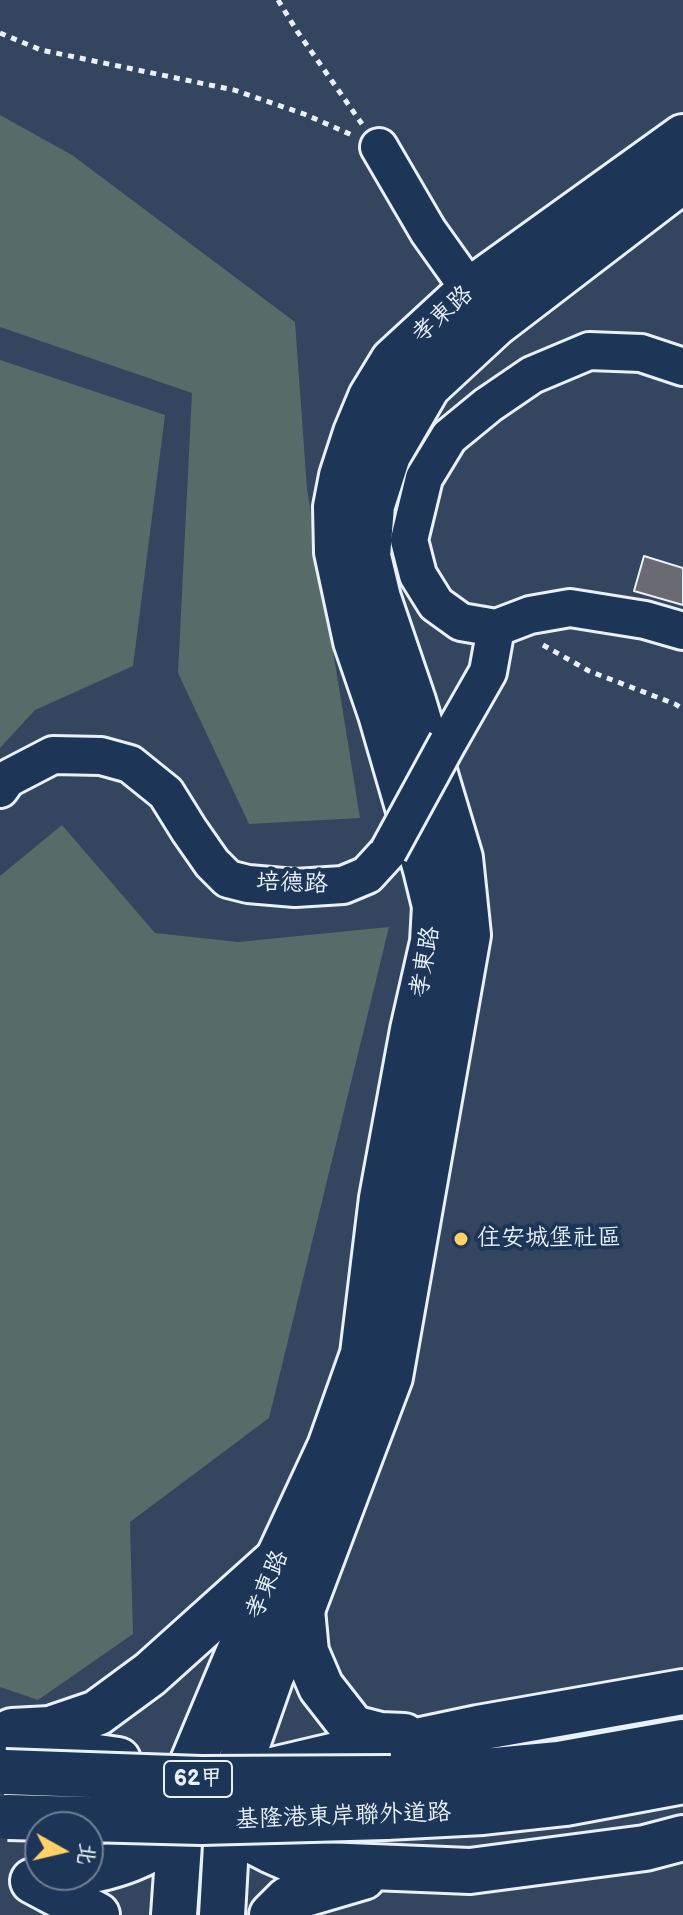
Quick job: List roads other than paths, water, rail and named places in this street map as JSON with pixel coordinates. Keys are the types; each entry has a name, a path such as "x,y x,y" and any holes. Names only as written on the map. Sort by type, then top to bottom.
{"main road":[{"name":"孝東路","path":"174,1915 278,1559 330,1447 363,1354 382,1198 413,1030 433,942 435,906 381,714 356,641 337,552 336,507 342,476 371,397 393,361 470,290 683,137"},
{"name":"孝東路","path":"222,1915 207,1803 302,1610 390,1377 468,935 460,858 378,598 368,556 372,505 388,455 428,386 495,324 683,180"},
{"path":"1,1755 50,1729 97,1713 150,1674 278,1559"},
{"path":"302,1610 306,1652 321,1687 353,1728 380,1735 415,1736 478,1728"},
{"path":"104,1868 142,1855 207,1803 279,1769 345,1753 683,1692"},
{"name":"基隆港東岸聯外道路","path":"1,1755 389,1798 483,1812 683,1742"},
{"path":"1,1755 154,1763 207,1803 295,1861 470,1871"},
{"name":"基隆港東岸聯外道路","path":"562,1783 683,1781"},
{"name":"基隆港東岸聯外道路","path":"4,1817 201,1822 389,1798"},
{"path":"272,1915 288,1899 360,1878 470,1871 645,1848 683,1838"},
{"path":"53,1891 97,1915"}],"street":[{"path":"379,147 428,231 470,290"},
{"path":"683,367 641,353 589,351 532,375 449,437 424,478 409,540 418,575 436,604 461,622 496,628 530,615 570,608 645,620 683,631"},
{"name":"培德路","path":"0,789 7,779 53,755 101,756 130,764 166,793 212,863 228,879 295,888 343,885 367,875 388,852 488,672 496,628"}],"place":[{"name":"住安城堡社區","path":"461,1239"}]}
